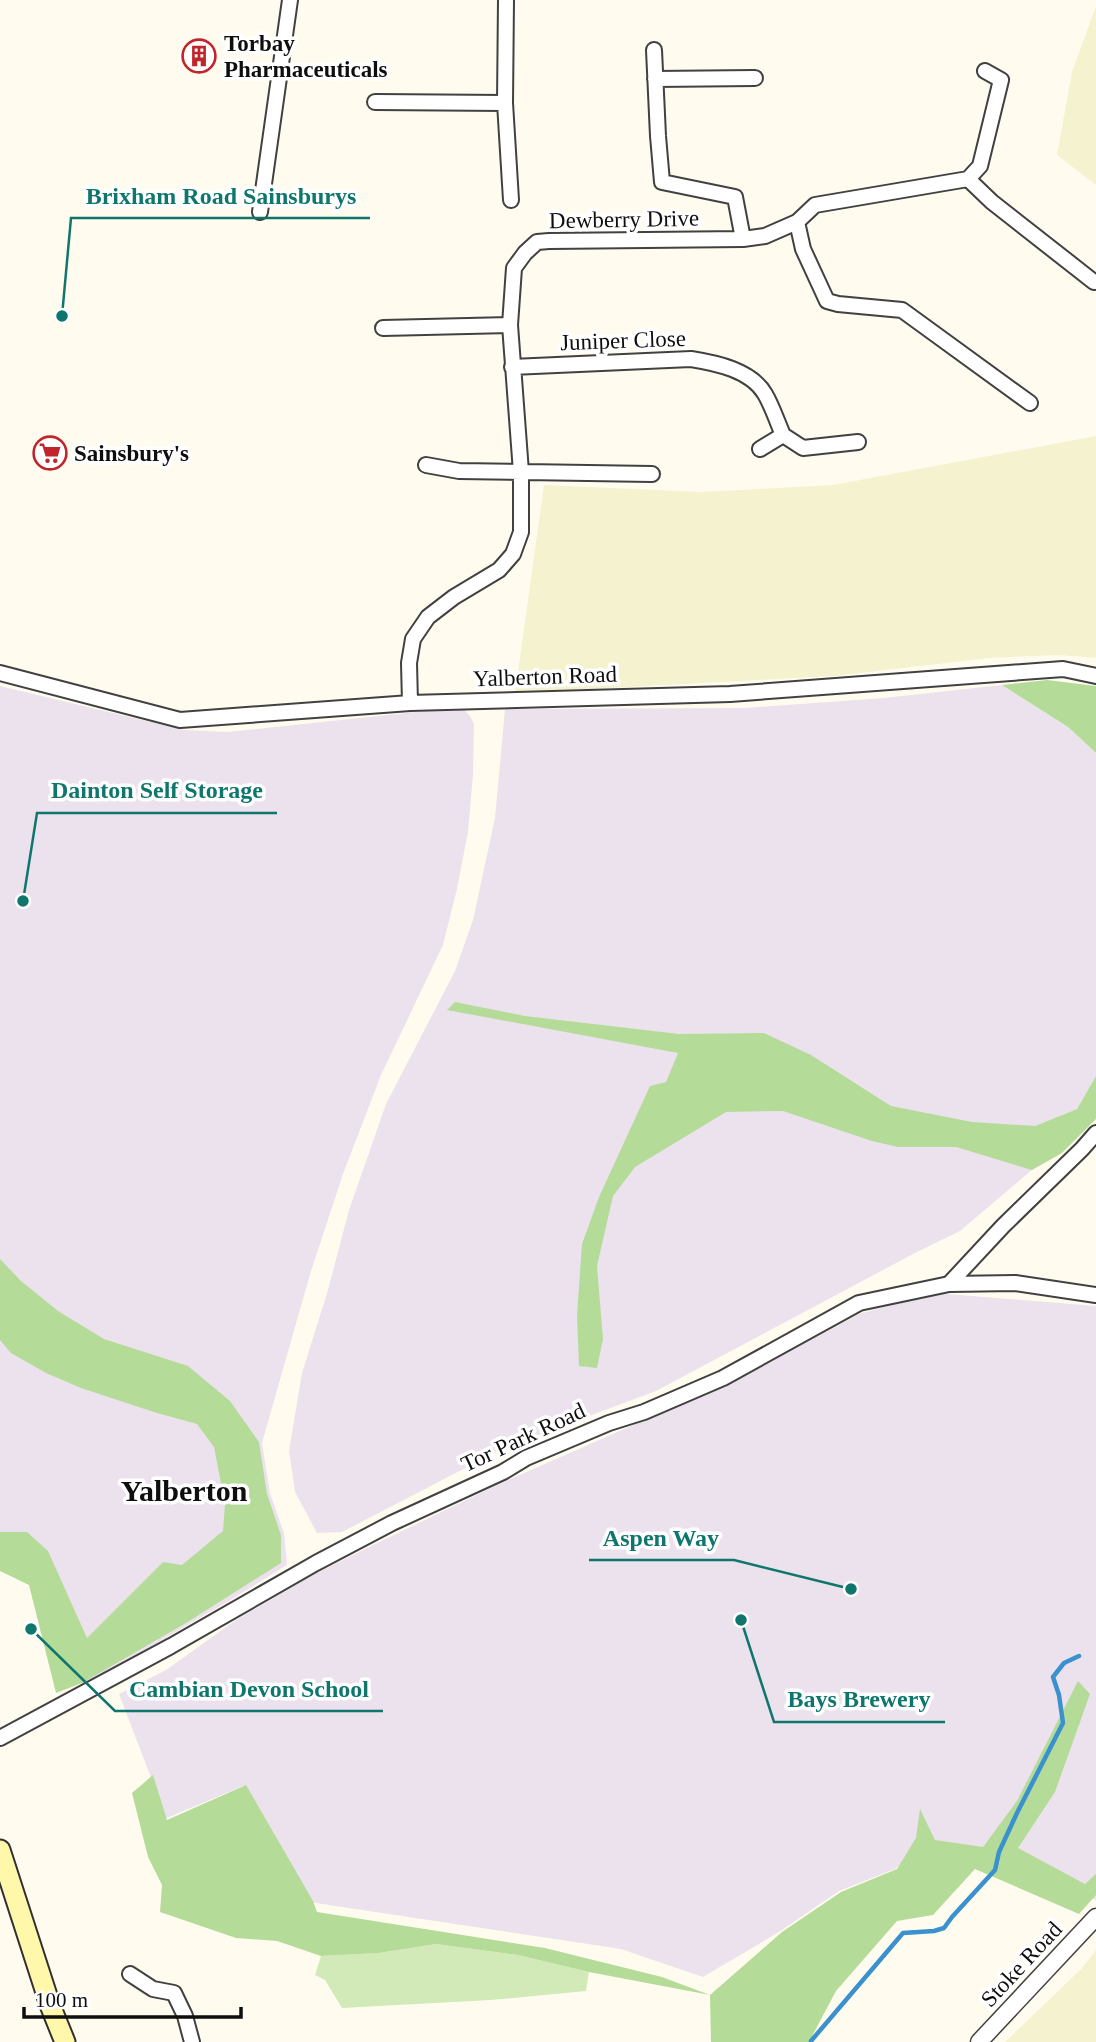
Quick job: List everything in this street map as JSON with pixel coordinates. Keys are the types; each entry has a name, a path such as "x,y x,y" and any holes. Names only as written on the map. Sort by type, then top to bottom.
{"main road":[{"path":"0,1850 50,2005 65,2042"}],"street":[{"path":"261,212 290,0"},
{"path":"506,0 505,103 511,200"},
{"path":"654,50 662,183 735,197 743,239"},
{"path":"985,71 1001,80 980,166 968,179 992,202 1094,282"},
{"path":"655,79 755,78"},
{"path":"375,102 505,103"},
{"name":"Dewberry Drive","path":"410,703 409,663 413,639 428,617 454,597 499,570 513,554 521,532 521,472 510,325 514,268 525,253 537,242 743,239 765,236 797,222 815,205 968,179"},
{"path":"797,222 803,249 827,301 902,310 1030,403"},
{"path":"383,328 510,325"},
{"name":"Juniper Close","path":"512,367 691,359 715,363 751,379 764,392 783,435"},
{"path":"760,449 783,435 803,448 858,442"},
{"path":"426,465 459,471 652,474"},
{"name":"Yalberton Road","path":"0,673 180,720 410,703 730,694 1063,669 1096,676"},
{"path":"948,1284 1096,1133"},
{"name":"Tor Park Road","path":"0,1738 392,1523 503,1472 526,1458 723,1378 859,1303 948,1284 1015,1283 1096,1295"},
{"name":"Stoke Road","path":"979,2042 1096,1917"},
{"path":"130,1974 153,1989 174,1993 186,2016 192,2042"}],"shaded area":[{"path":"1096,6 1096,185 1057,155 1072,72"},
{"path":"1096,436 1096,658 1059,655 989,658 834,676 515,693 544,485 701,492 833,485"},
{"path":"1002,685 1068,727 1096,753 1096,1076 1077,1109 1035,1126 1032,1170 960,1231 656,1391 504,1448 342,1532 317,1533 295,1492 289,1451 302,1373 349,1210 386,1104 455,971 473,920 495,818 505,709 744,708 884,698"},
{"path":"0,686 184,730 228,732 462,707 474,724 468,832 443,945 381,1075 343,1174 311,1271 262,1443 270,1493 284,1533 287,1565 83,1686 40,1571 0,1553"},
{"path":"935,1293 1096,1306 1096,1900 962,1849 917,1850 895,1869 839,1891 779,1932 703,1977 621,1949 309,1902 243,1786 162,1820 150,1775 119,1694 166,1670 236,1620 311,1576 361,1551 499,1484 743,1377 859,1314"},
{"path":"1096,1950 1096,2042 1005,2042 1081,1969"}],"green space":[{"path":"1047,680 1096,686 1096,753 1068,727 1002,685"},
{"path":"455,1002 525,1016 679,1034 764,1033 811,1055 891,1106 972,1122 1035,1126 1077,1109 1096,1076 1096,1119 1062,1153 1032,1170 956,1147 898,1147 872,1141 783,1111 726,1112 635,1167 613,1196 597,1266 603,1339 597,1368 579,1366 577,1315 582,1244 599,1197 650,1086 666,1082 678,1053 447,1010"},
{"path":"0,1259 21,1281 58,1311 104,1339 188,1366 230,1401 259,1442 267,1494 281,1535 281,1563 186,1623 82,1683 56,1693 29,1585 0,1571 0,1532 27,1532 48,1551 87,1638 163,1562 182,1565 223,1531 225,1504 214,1447 197,1424 81,1388 46,1373 11,1353 0,1340"},
{"path":"1078,1681 1090,1694 1055,1792 1018,1848 1085,1884 1096,1874 1096,1895 1079,1914 975,1869 933,1915 897,1921 836,1991 809,2042 711,2042 710,1995 782,1932 841,1892 897,1869 916,1838 920,1809 935,1840 983,1847 1017,1801"},
{"path":"153,1775 167,1820 246,1785 317,1912 545,1948 662,1977 710,1995 589,1972 518,1955 436,1944 379,1953 321,1956 277,1941 236,1938 160,1912 162,1885 148,1857 132,1793"},
{"path":"436,1944 518,1955 589,1972 586,1991 491,2000 342,2008 325,1980 315,1975 321,1956 379,1953"}],"waterway":[{"path":"811,2041 903,1933 944,1928 995,1870 999,1852 1017,1813 1063,1723 1053,1677 1064,1663 1079,1656"}],"place":[{"name":"Torbay Pharmaceuticals","path":"199,56"},
{"name":"Brixham Road Sainsburys","path":"62,316"},
{"name":"Sainsbury's","path":"50,453"},
{"name":"Dainton Self Storage","path":"23,901"},
{"name":"Aspen Way","path":"851,1589"},
{"name":"Bays Brewery","path":"741,1620"},
{"name":"Cambian Devon School","path":"31,1629"}],"district":[{"name":"Yalberton","path":"184,1491"}]}
